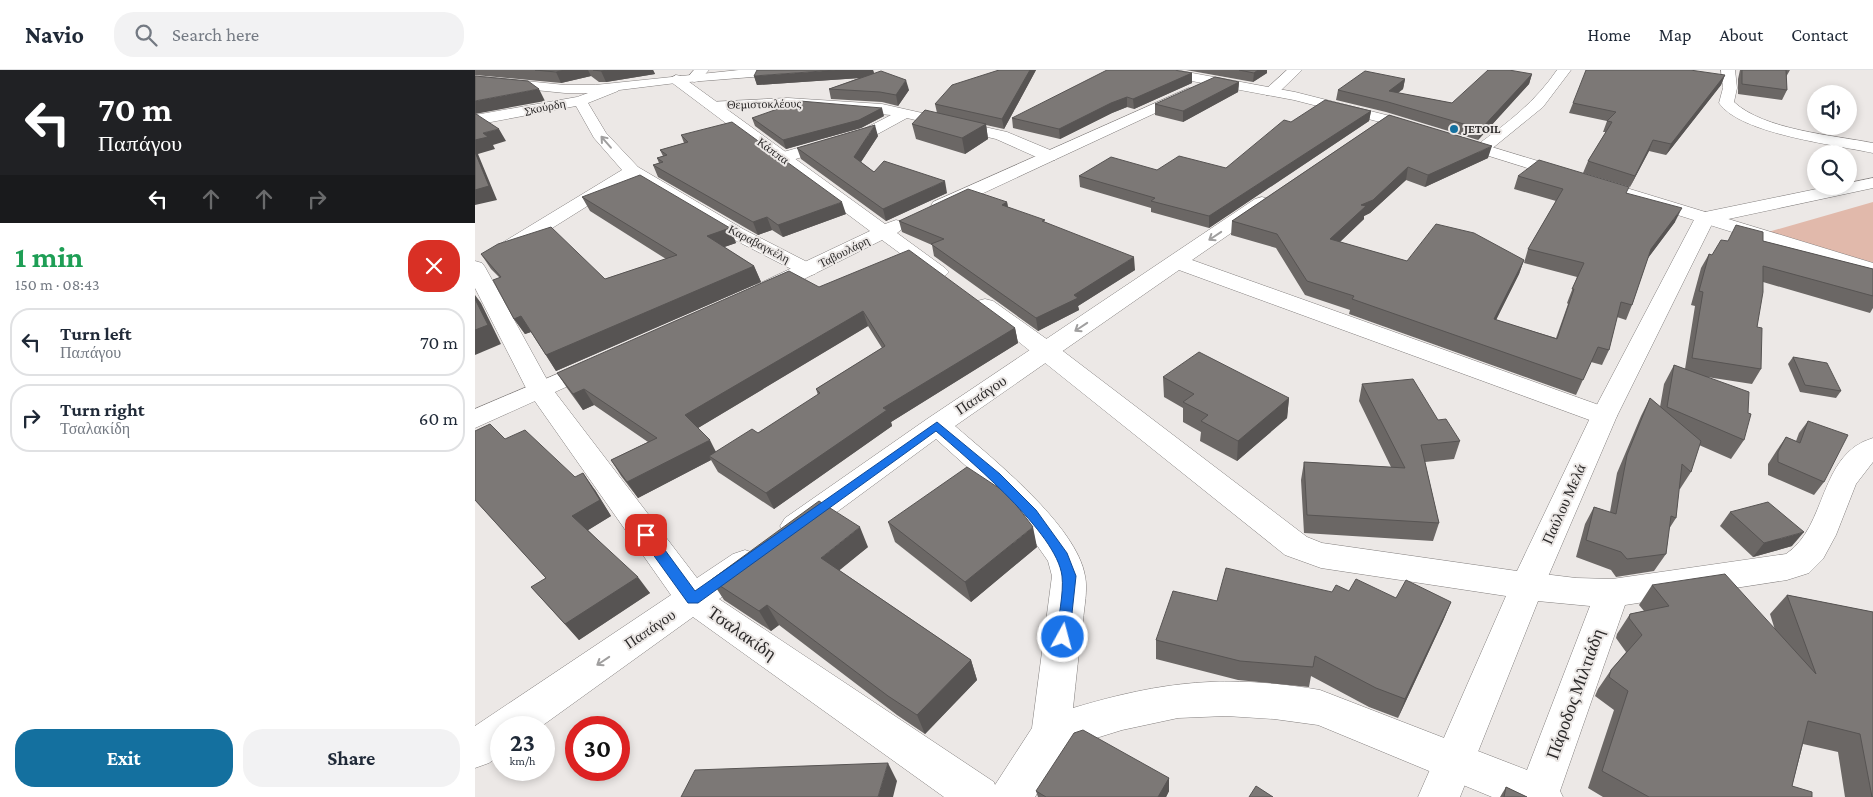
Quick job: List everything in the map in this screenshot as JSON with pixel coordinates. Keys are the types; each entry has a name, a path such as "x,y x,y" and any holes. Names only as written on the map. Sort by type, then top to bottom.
{"street":[{"path":"475,80 565,89 613,88 669,74 791,70"},
{"path":"1271,92 1295,70"},
{"path":"1483,148 1528,115 1555,86 1564,70"},
{"path":"1728,70 1730,88 1727,103 1736,112 1774,127 1873,148"},
{"path":"1162,71 1271,92 1385,119 1873,270"},
{"name":"Κάππα","path":"669,74 710,106 1046,350 1296,546 1321,555 1527,586 1612,594 1774,570 1798,563 1811,551 1824,530 1849,470 1867,450 1873,448"},
{"name":"Ταβουλάρη","path":"745,298 808,270 883,232 1212,81"},
{"name":"Σκούρδη","path":"475,120 580,101 613,88"},
{"name":"Καραβαγκέλη","path":"580,101 600,135 632,171 736,233 808,270"},
{"name":"Θεμιστοκλέους","path":"710,106 745,103 824,103 862,106 906,113 1001,135 1049,156"},
{"path":"782,158 869,132 906,113"},
{"path":"1361,136 1385,119"},
{"path":"475,267 632,171"},
{"path":"1705,218 1873,183"},
{"name":"Παπάγου","path":"523,716 1046,350 1281,191"},
{"name":"Παύλου Μελά","path":"1439,797 1527,586 1604,416 1705,218"},
{"path":"1177,262 1604,416"},
{"name":"Τσαλακίδη","path":"475,267 540,390 693,599 979,797"},
{"path":"475,420 611,358"},
{"path":"937,426 996,477 1031,513 1063,557 1069,576 1051,734 1011,797"},
{"name":"Πάροδος Μιλτιάδη","path":"1540,796 1612,594"},
{"path":"1051,734 1104,717 1194,699 1291,702 1320,708 1540,796"},
{"path":"475,749 490,739"}],"shaded area":[{"path":"1873,202 1873,263 1768,232"}],"building":[{"path":"535,70 565,70 556,72"},
{"path":"757,70 836,70 754,76"},
{"path":"999,70 1030,70 1002,119 935,104 952,85"},
{"path":"1107,70 1174,70 1192,73 1133,99 1127,97 1111,103 1059,129 1012,118"},
{"path":"1239,70 1258,70 1254,73"},
{"path":"1488,70 1509,70 1532,74 1481,129 1388,102 1338,90 1365,71 1405,79 1389,91 1452,103"},
{"path":"1586,70 1690,70 1725,75 1671,144 1653,140 1635,176 1588,161 1612,122 1607,121 1616,112 1573,103"},
{"path":"1742,70 1786,70 1787,90 1742,84"},
{"path":"881,71 906,80 896,95 880,92 829,89"},
{"path":"475,76 528,81 539,89 475,101"},
{"path":"1215,77 1239,82 1183,111 1155,104"},
{"path":"1325,100 1371,111 1209,216 1151,201 1155,198 1079,176 1111,157 1157,170 1179,156 1226,168 1284,120 1291,122"},
{"path":"800,101 882,108 859,120 783,140 752,118"},
{"path":"925,110 986,124 962,138 912,124"},
{"path":"475,114 499,129 483,133 488,137 475,140"},
{"path":"1389,115 1492,146 1428,175 1408,167 1373,200 1361,205 1366,206 1330,239 1407,261 1436,224 1474,233 1524,260 1494,319 1557,339 1574,289 1572,289 1584,263 1528,249 1563,189 1518,176 1539,160 1629,187 1626,193 1682,208 1651,249 1632,305 1621,302 1609,350 1598,347 1583,380 1352,299 1354,296 1307,281 1277,234 1232,221"},
{"path":"732,122 842,202 778,225 767,217 753,222 653,165 663,162 657,158 667,155 660,150 688,142 681,135"},
{"path":"875,125 854,157 874,172 884,161 945,181 883,209 797,148"},
{"path":"475,152 489,186 475,190"},
{"path":"640,175 730,228 707,236 754,266 546,355 521,316 514,319 493,280 501,277 481,254 498,244 551,227 605,279 677,255 582,197"},
{"path":"968,189 1007,202 1002,205 1045,220 1042,221 1134,257 1074,295 1078,298 1036,318 931,244 944,239 899,221"},
{"path":"1736,225 1763,232 1763,241 1873,269 1873,296 1763,266 1763,292 1757,327 1762,328 1761,369 1692,358 1703,292 1699,291 1709,254 1712,255 1721,240 1728,241"},
{"path":"909,250 1015,328 883,408 887,410 766,493 709,456 752,429 758,433 820,393 816,389 885,346 863,311 685,415 710,440 627,482 611,460 657,438 584,389 573,394 557,373 789,271 819,287"},
{"path":"475,299 488,325 475,330"},
{"path":"1199,352 1289,398 1238,441 1201,421 1208,415 1183,402 1194,394 1163,377"},
{"path":"1793,357 1827,363 1841,391 1805,385"},
{"path":"1674,365 1749,392 1748,413 1751,414 1744,440 1667,407"},
{"path":"1413,379 1438,420 1446,419 1460,441 1421,445 1439,523 1307,515 1304,462 1405,468 1362,384"},
{"path":"1650,398 1701,441 1691,472 1682,464 1676,518 1671,516 1666,554 1627,559 1621,552 1586,540 1594,507 1616,514 1627,455"},
{"path":"1808,421 1848,435 1824,482 1778,462 1778,452 1786,437 1800,443"},
{"path":"490,424 505,439 525,430 575,477 583,473 600,500 572,516 638,577 565,624 531,587 546,578 475,500 475,431"},
{"path":"967,467 1008,494 1033,527 965,582 888,522"},
{"path":"819,501 860,527 821,558 971,660 917,715 888,696 767,605 759,611 711,580"},
{"path":"1768,502 1804,532 1764,543 1730,512"},
{"path":"1226,568 1332,592 1336,585 1349,591 1356,579 1396,598 1406,580 1451,602 1405,699 1376,688 1315,656 1313,667 1240,661 1156,640 1173,591 1217,601"},
{"path":"1725,574 1816,674 1787,595 1873,612 1873,797 1860,734 1808,721 1792,786 1812,792 1812,797 1649,797 1602,771 1628,691 1609,677 1611,670 1642,635 1629,618 1630,614 1669,606 1652,585"},
{"path":"1083,730 1169,778 1158,797 1046,797 1036,791 1074,733"},
{"path":"888,763 878,797 681,797 695,770"},
{"path":"1256,786 1273,797 1249,797"},
{"path":"1506,787 1527,797 1504,797"}],"place":[{"name":"JETOIL","path":"1454,129"}],"route":[{"path":"646,535 693,599 937,426 996,477 1031,513 1063,557 1069,576 1063,637"}]}
